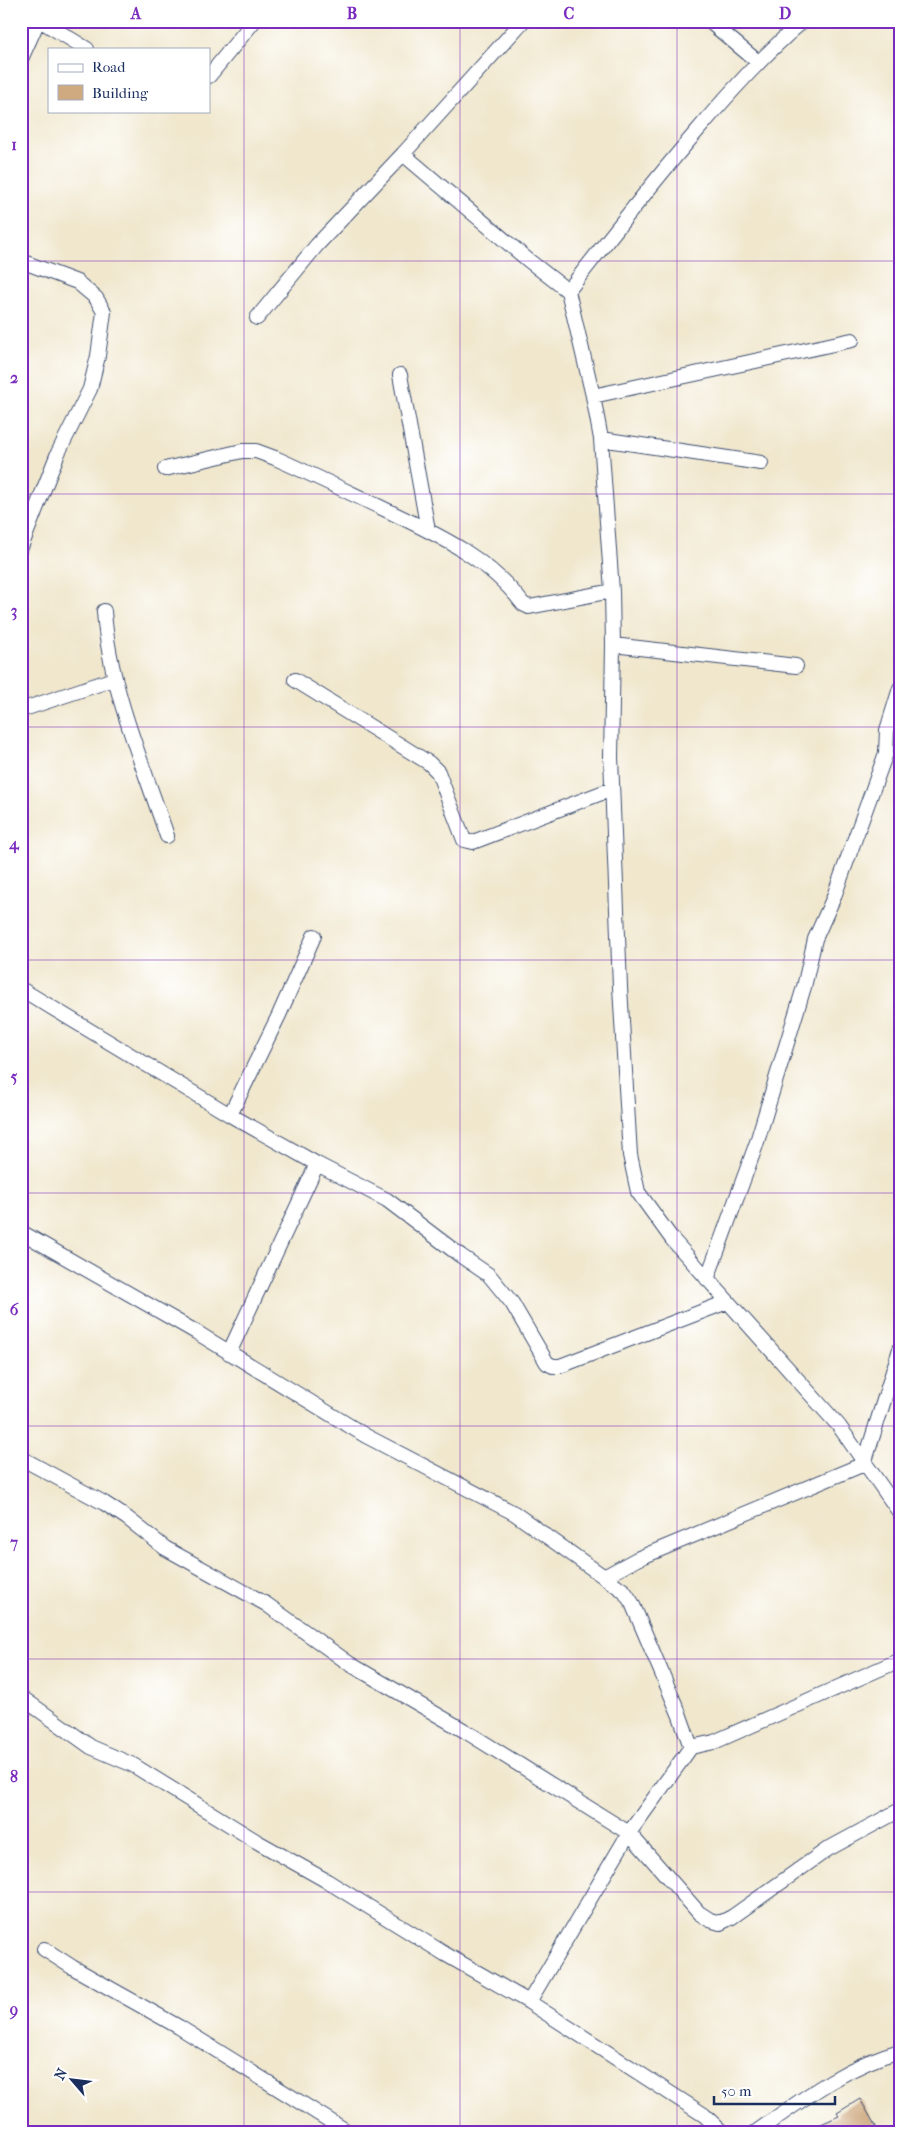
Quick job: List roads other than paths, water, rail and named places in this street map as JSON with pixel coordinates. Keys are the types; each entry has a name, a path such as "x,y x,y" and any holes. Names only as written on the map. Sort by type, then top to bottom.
{"street":[{"path":"21,59 40,21 85,48"},
{"path":"210,75 254,21"},
{"path":"257,318 317,245 404,154 522,21"},
{"path":"709,21 758,62"},
{"path":"568,291 643,193 758,62 803,21"},
{"path":"404,154 528,260 568,291 593,396 600,439 612,591 614,645 612,788 619,978 630,1155 638,1192 672,1239 839,1426 900,1513"},
{"path":"21,261 77,282 96,298 104,312 98,356 90,389 58,453 21,547"},
{"path":"593,396 852,340"},
{"path":"400,375 428,530"},
{"path":"600,439 761,463"},
{"path":"165,469 242,451 256,451 275,458 428,530 464,550 493,571 523,604 529,607 612,591"},
{"path":"104,611 106,642 114,679 167,836"},
{"path":"614,645 796,666"},
{"path":"21,710 114,679"},
{"path":"295,680 430,763 438,772 464,840 468,842 473,842 612,788"},
{"path":"707,1279 756,1145 804,988 815,939 833,899 886,753 887,730 900,688"},
{"path":"230,1115 279,1015 314,936"},
{"path":"21,989 230,1115 317,1164 387,1200 489,1275 512,1303 547,1363 553,1366 560,1366 727,1302"},
{"path":"229,1353 317,1164"},
{"path":"21,1232 229,1353 366,1436 514,1514 624,1591 632,1603 680,1716 691,1747"},
{"path":"604,1577 637,1560 864,1464 900,1350"},
{"path":"21,1458 104,1503 127,1518 165,1548 266,1604 350,1664 465,1731 629,1833 700,1913 710,1920 720,1923 732,1917 828,1849 900,1810"},
{"path":"529,2002 629,1833 691,1747 714,1742 900,1660"},
{"path":"21,1697 91,1747 133,1766 256,1842 315,1874 445,1954 529,2002 704,2115 722,2132"},
{"path":"44,1949 72,1968 179,2028 348,2132"},
{"path":"756,2132 842,2075 888,2054 900,2051"}]}
